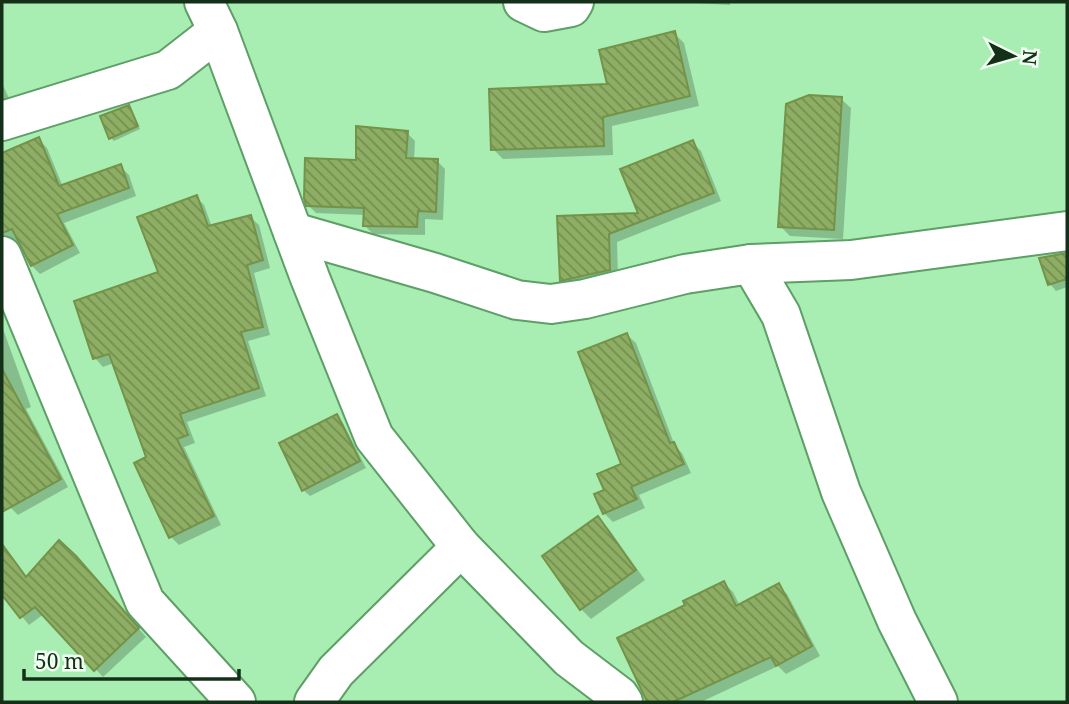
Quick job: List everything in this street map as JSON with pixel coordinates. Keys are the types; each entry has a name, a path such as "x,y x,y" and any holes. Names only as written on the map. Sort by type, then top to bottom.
{"street":[{"path":"523,2 544,12 570,7 574,2"},
{"path":"2,121 168,71 211,16"},
{"path":"211,16 374,437 461,547 569,658 624,702"},
{"path":"293,232 517,300 551,304 585,299 685,274 751,264 851,260 1067,231"},
{"path":"2,256 145,603 236,702"},
{"path":"751,264 781,315 841,492 897,621 938,702"},
{"path":"314,702 336,671 461,547"}],"building":[{"path":"675,31 690,96 603,117 604,146 491,150 489,89 607,84 599,50"},
{"path":"809,95 842,97 834,230 778,227 786,104"},
{"path":"129,105 138,126 109,139 100,116"},
{"path":"356,126 408,131 406,158 438,159 436,212 418,211 417,227 363,226 364,208 306,206 305,158 356,160"},
{"path":"39,137 59,186 121,164 129,188 57,214 73,245 31,266 12,229 2,233 2,153"},
{"path":"693,140 714,193 609,234 610,270 560,281 557,216 638,213 620,169"},
{"path":"197,195 208,226 251,215 263,260 247,265 263,327 241,332 259,388 180,414 188,435 177,439 214,516 169,538 134,463 146,457 109,354 93,359 74,301 158,272 137,217"},
{"path":"1067,253 1067,279 1048,285 1039,258"},
{"path":"627,333 670,443 674,442 684,464 631,487 637,499 603,514 594,494 604,490 597,474 621,464 578,352"},
{"path":"2,369 61,479 2,512"},
{"path":"337,414 360,461 302,491 279,443"},
{"path":"598,516 636,570 580,610 542,556"},
{"path":"59,540 139,628 94,671 35,607 20,618 2,595 2,544 26,577"},
{"path":"724,581 736,606 779,583 812,646 776,666 771,657 673,702 647,702 617,638 685,605 683,601"}]}
